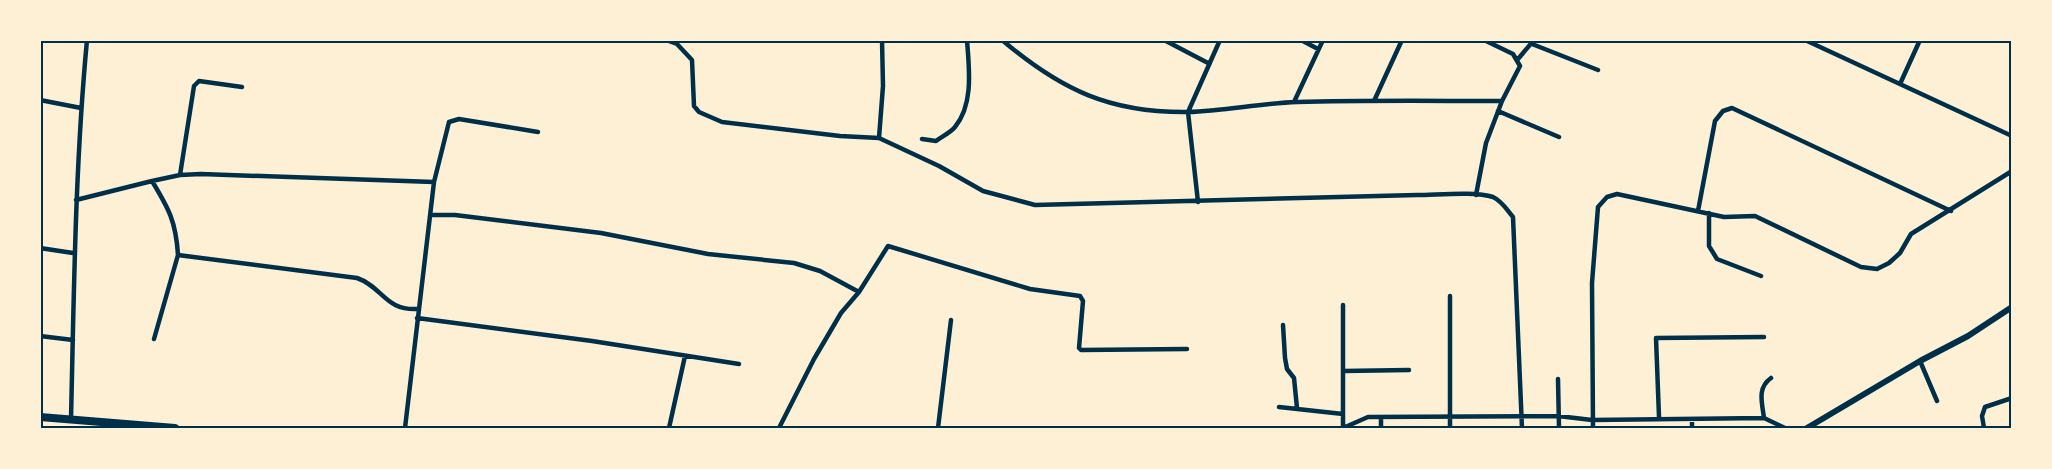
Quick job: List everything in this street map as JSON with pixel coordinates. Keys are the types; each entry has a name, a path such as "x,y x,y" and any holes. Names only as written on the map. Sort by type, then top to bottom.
{"main road":[{"path":"40,417 175,429"}],"street":[{"path":"71,419 73,253 87,40"},
{"path":"666,40 676,44 692,60 694,106 708,116 722,122 840,136 879,138 939,166 983,191 1035,204 1476,195 1493,197 1502,202 1513,218 1522,429"},
{"path":"879,138 883,86 882,40"},
{"path":"922,139 936,141 955,127 963,110 970,87 967,40"},
{"path":"1002,40 1054,80 1094,100 1114,105 1188,112 1294,102 1502,101"},
{"path":"1164,40 1208,63"},
{"path":"1198,202 1188,112 1220,40"},
{"path":"1301,40 1318,49"},
{"path":"1294,102 1323,40"},
{"path":"1374,101 1402,40"},
{"path":"1476,195 1486,143 1502,101 1520,66 1518,59 1484,40"},
{"path":"1805,40 2012,136"},
{"path":"1900,84 1920,40"},
{"path":"1518,59 1533,42 1598,70"},
{"path":"180,175 194,86 199,81 211,81 242,87"},
{"path":"40,100 81,108"},
{"path":"1698,211 1715,121 1723,111 1732,108 1951,211"},
{"path":"1498,111 1559,137"},
{"path":"405,429 434,182 449,122 459,119 538,132"},
{"path":"1593,429 1592,283 1598,207 1607,197 1617,194 1724,217 1755,216 1862,267 1877,269 1900,254 1911,234 2012,171"},
{"path":"76,200 180,175 434,182"},
{"path":"152,182 170,210 176,227 178,255 154,339"},
{"path":"1708,213 1709,246 1717,259 1761,276"},
{"path":"430,215 455,215 601,233 708,254 794,263 820,271 859,292"},
{"path":"779,429 824,340 841,313 859,292 882,252 888,246 898,247 931,261 1030,289 1080,296 1083,302 1079,348 1081,350 1187,349"},
{"path":"40,248 73,253"},
{"path":"178,255 357,278 365,280 397,307 404,310 418,309"},
{"path":"1450,296 1450,429"},
{"path":"1343,305 1343,428 1368,417 1558,416 1592,420 1659,417 1764,418 1785,429"},
{"path":"1807,429 1920,361 1968,336 2012,307"},
{"path":"417,318 739,364"},
{"path":"938,429 951,320"},
{"path":"1283,325 1285,358 1287,369 1294,378 1297,408"},
{"path":"40,336 73,340"},
{"path":"1659,417 1656,338 1764,337"},
{"path":"669,429 685,356"},
{"path":"1920,361 1937,401"},
{"path":"1343,371 1409,370"},
{"path":"1764,418 1761,390 1763,384 1771,378"},
{"path":"1558,379 1558,429"},
{"path":"1984,429 1982,416 1985,407 2012,398"},
{"path":"1279,407 1343,414"},
{"path":"1382,417 1382,429"},
{"path":"1692,419 1692,429"}]}
